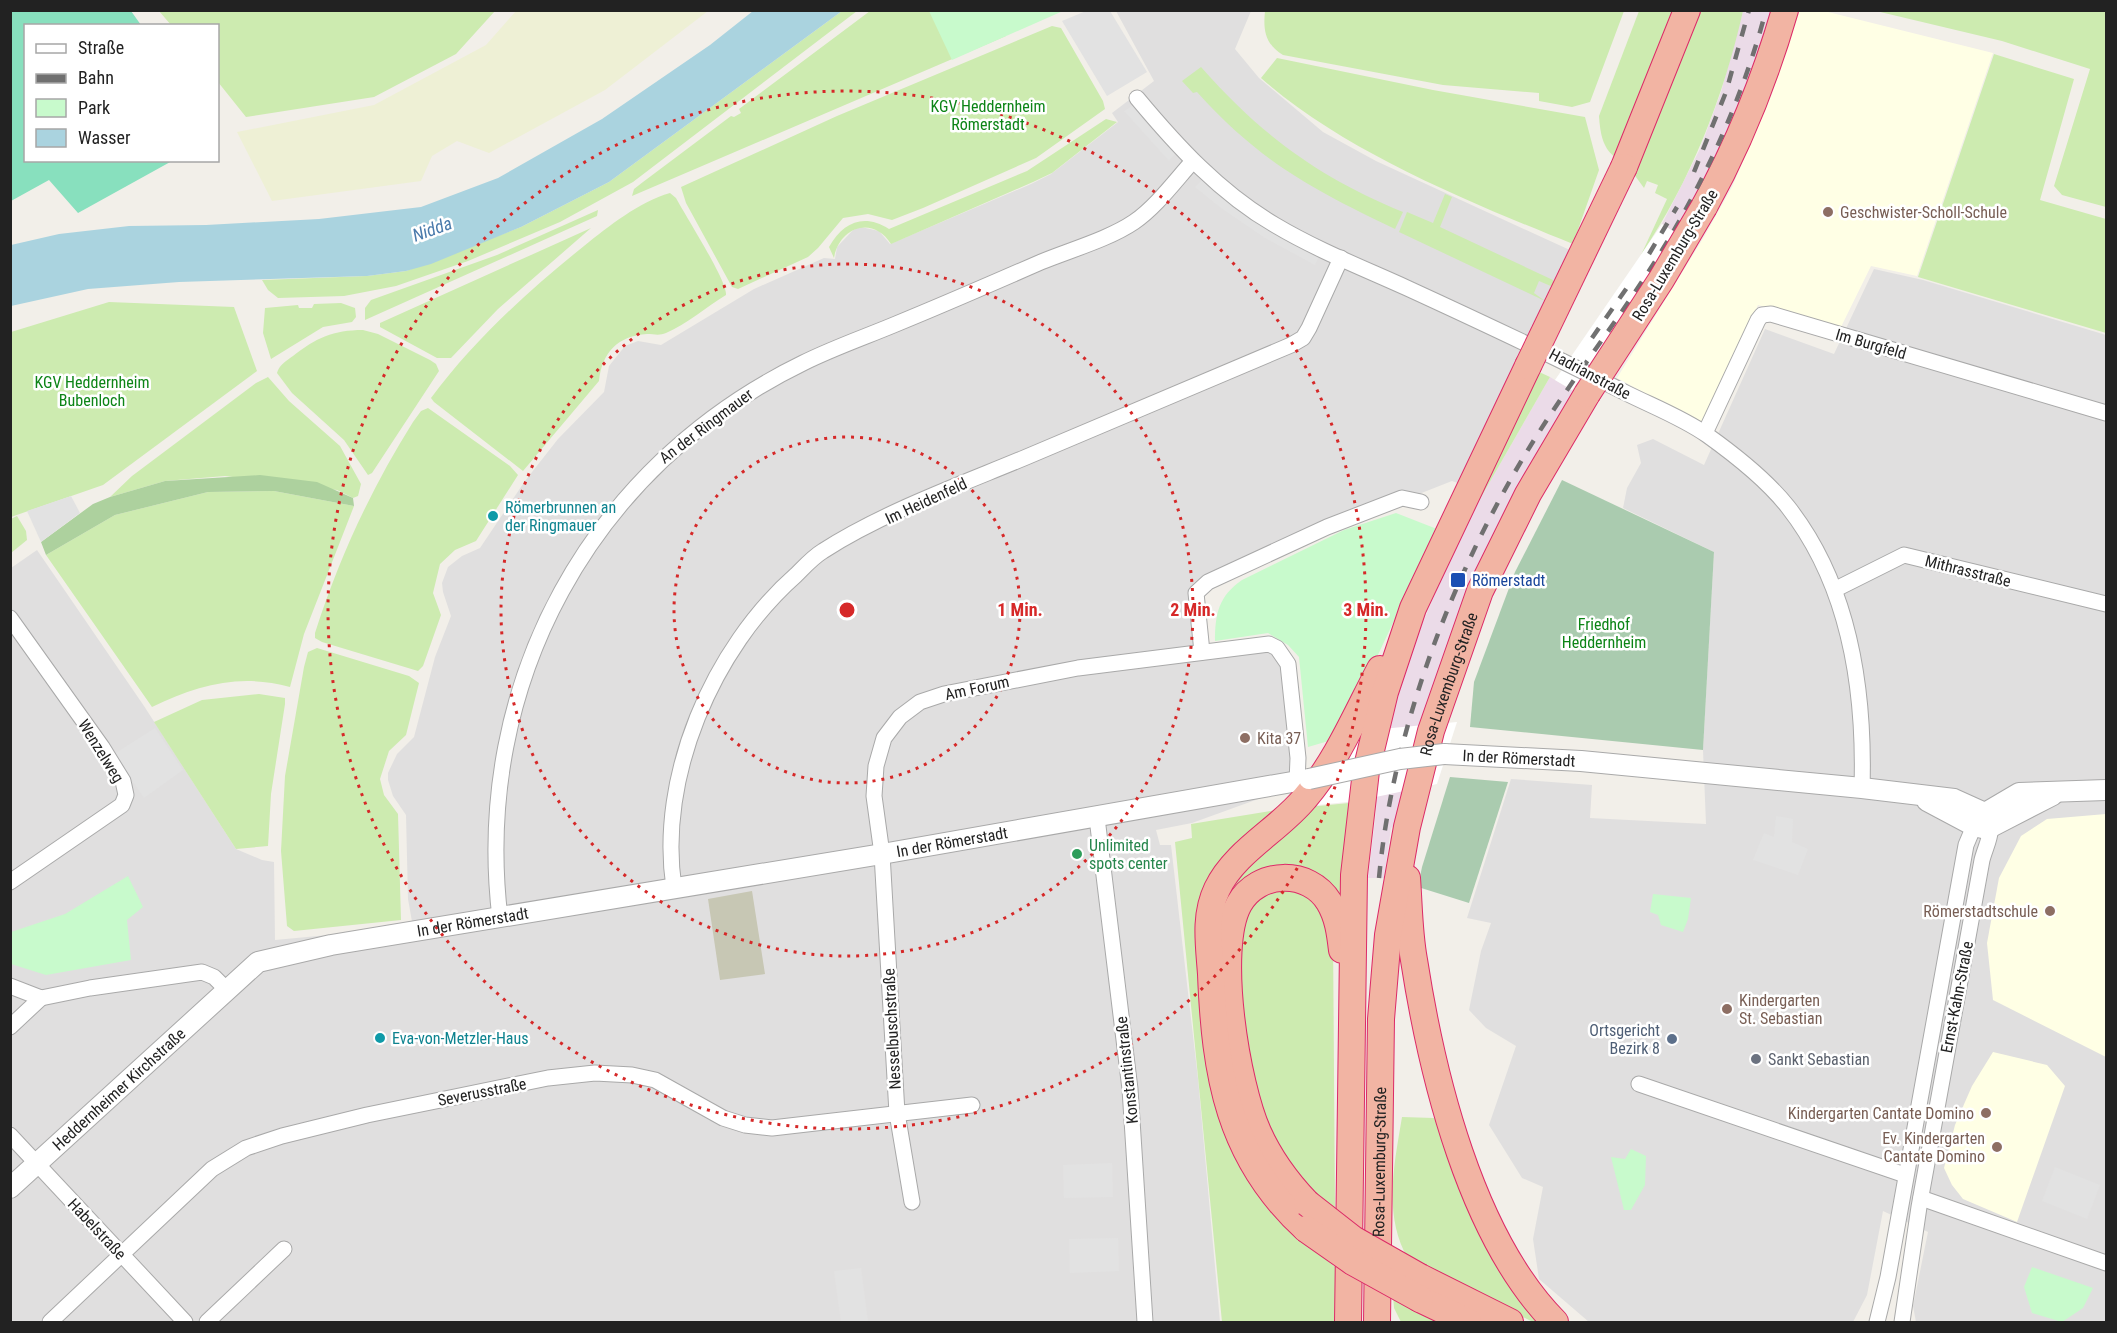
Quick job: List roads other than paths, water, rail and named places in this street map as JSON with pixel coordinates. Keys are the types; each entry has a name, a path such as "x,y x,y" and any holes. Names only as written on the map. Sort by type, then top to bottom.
{"highway":[{"name":"Rosa-Luxemburg-Straße","path":"1348,1323 1354,875 1364,782 1385,692 1413,608 1624,168 1687,10"},
{"name":"Rosa-Luxemburg-Straße","path":"1377,1323 1381,1019 1390,924 1407,827 1431,731 1480,591 1528,494 1587,394 1661,280 1732,156 1750,113 1785,10"},
{"path":"1413,608 1320,779 1293,812 1230,868 1217,887 1210,909 1208,936 1212,1014 1229,1113 1239,1138 1262,1180 1283,1206 1306,1229 1353,1262 1510,1323"},
{"path":"1407,827 1407,874 1413,958 1438,1076 1484,1215 1519,1279 1555,1323"},
{"path":"1352,1016 1339,926 1328,900 1313,885 1293,878 1267,880 1251,890 1234,914 1230,939 1230,991 1236,1052 1257,1130 1279,1169 1307,1203 1468,1323"}],"street":[{"name":"Hadrianstraße","path":"1137,98 1192,161 1225,190 1273,225 1543,349 1705,434 1751,469 1787,505 1815,546 1836,589 1856,668 1862,716 1862,788"},
{"name":"An der Ringmauer","path":"500,918 495,838 497,787 515,707 529,665 566,581 592,540 628,493 655,464 748,393 803,363 1133,223 1192,161"},
{"name":"Im Heidenfeld","path":"675,888 674,817 684,753 696,720 731,650 755,616 782,587 822,552 897,513 1303,338 1341,258"},
{"name":"Im Burgfeld","path":"1705,434 1758,320 1762,315 1771,314 2106,413"},
{"path":"1202,652 1196,593 1208,582 1328,527 1402,498 1421,502"},
{"name":"Mithrasstraße","path":"1836,589 1904,555 2106,604"},
{"name":"Wenzelweg","path":"10,618 102,747 123,781 126,795 122,805 10,882"},
{"name":"Am Forum","path":"882,855 874,796 876,766 884,738 900,717 920,702 944,694 1078,668 1269,644 1282,654 1288,664 1298,758 1303,780"},
{"name":"In der Römerstadt","path":"226,989 258,962 331,945 882,855 1303,780 1400,759 1444,754 1581,761 1862,788 1914,795 1983,823"},
{"path":"1983,823 2019,793 2106,790"},
{"name":"Konstantinstraße","path":"1097,818 1130,1089 1145,1323"},
{"name":"Ernst-Kahn-Straße","path":"1876,1323 1888,1277 1966,845 1983,823"},
{"name":"Ernst-Kahn-Straße","path":"1902,1323 1921,1198 1982,860 1983,823"},
{"name":"Nesselbuschstraße","path":"882,855 897,1113 912,1203"},
{"path":"10,1027 41,998 90,988 202,972 214,977 226,989"},
{"path":"10,986 41,998"},
{"name":"Heddernheimer Kirchstraße","path":"10,1188 226,989"},
{"name":"Severusstraße","path":"51,1323 213,1169 246,1148 367,1115 548,1078 595,1073 632,1075 655,1080 723,1118 745,1125 772,1128 972,1106"},
{"path":"1639,1084 1905,1175"},
{"name":"Habelstraße","path":"10,1135 185,1323"},
{"path":"1921,1198 2106,1263"},
{"path":"207,1323 285,1249"}],"water":[{"name":"Nidda","path":"753,11 842,11 609,182 521,227 431,264 406,271 367,276 179,282 88,289 11,306 11,245 59,234 129,226 206,225 319,219 421,207 498,178 602,119 710,45"}],"railway":[{"path":"1694,172 1726,92 1749,10"},
{"path":"1379,878 1386,821 1398,764 1413,707 1453,595 1505,490 1534,440 1640,285 1688,206 1727,124 1749,67 1766,10"},
{"path":"1649,254 1677,207"},
{"path":"1592,338 1633,279"}],"place":[{"name":"Geschwister-Scholl-Schule","path":"1828,212"},
{"name":"Römerbrunnen an der Ringmauer","path":"493,516"},
{"name":"Römerstadt","path":"1458,580"},
{"name":"Kita 37","path":"1245,738"},
{"name":"Unlimited spots center","path":"1077,854"},
{"name":"Römerstadtschule","path":"2050,911"},
{"name":"Kindergarten St. Sebastian","path":"1727,1009"},
{"name":"Eva-von-Metzler-Haus","path":"380,1038"},
{"name":"Ortsgericht Bezirk 8","path":"1672,1039"},
{"name":"Sankt Sebastian","path":"1756,1059"},
{"name":"Kindergarten Cantate Domino","path":"1986,1113"},
{"name":"Ev. Kindergarten Cantate Domino","path":"1997,1147"}],"park label":[{"name":"KGV Heddernheim Römerstadt","path":"988,115"},
{"name":"KGV Heddernheim Bubenloch","path":"92,391"},
{"name":"Friedhof Heddernheim","path":"1604,633"}]}
